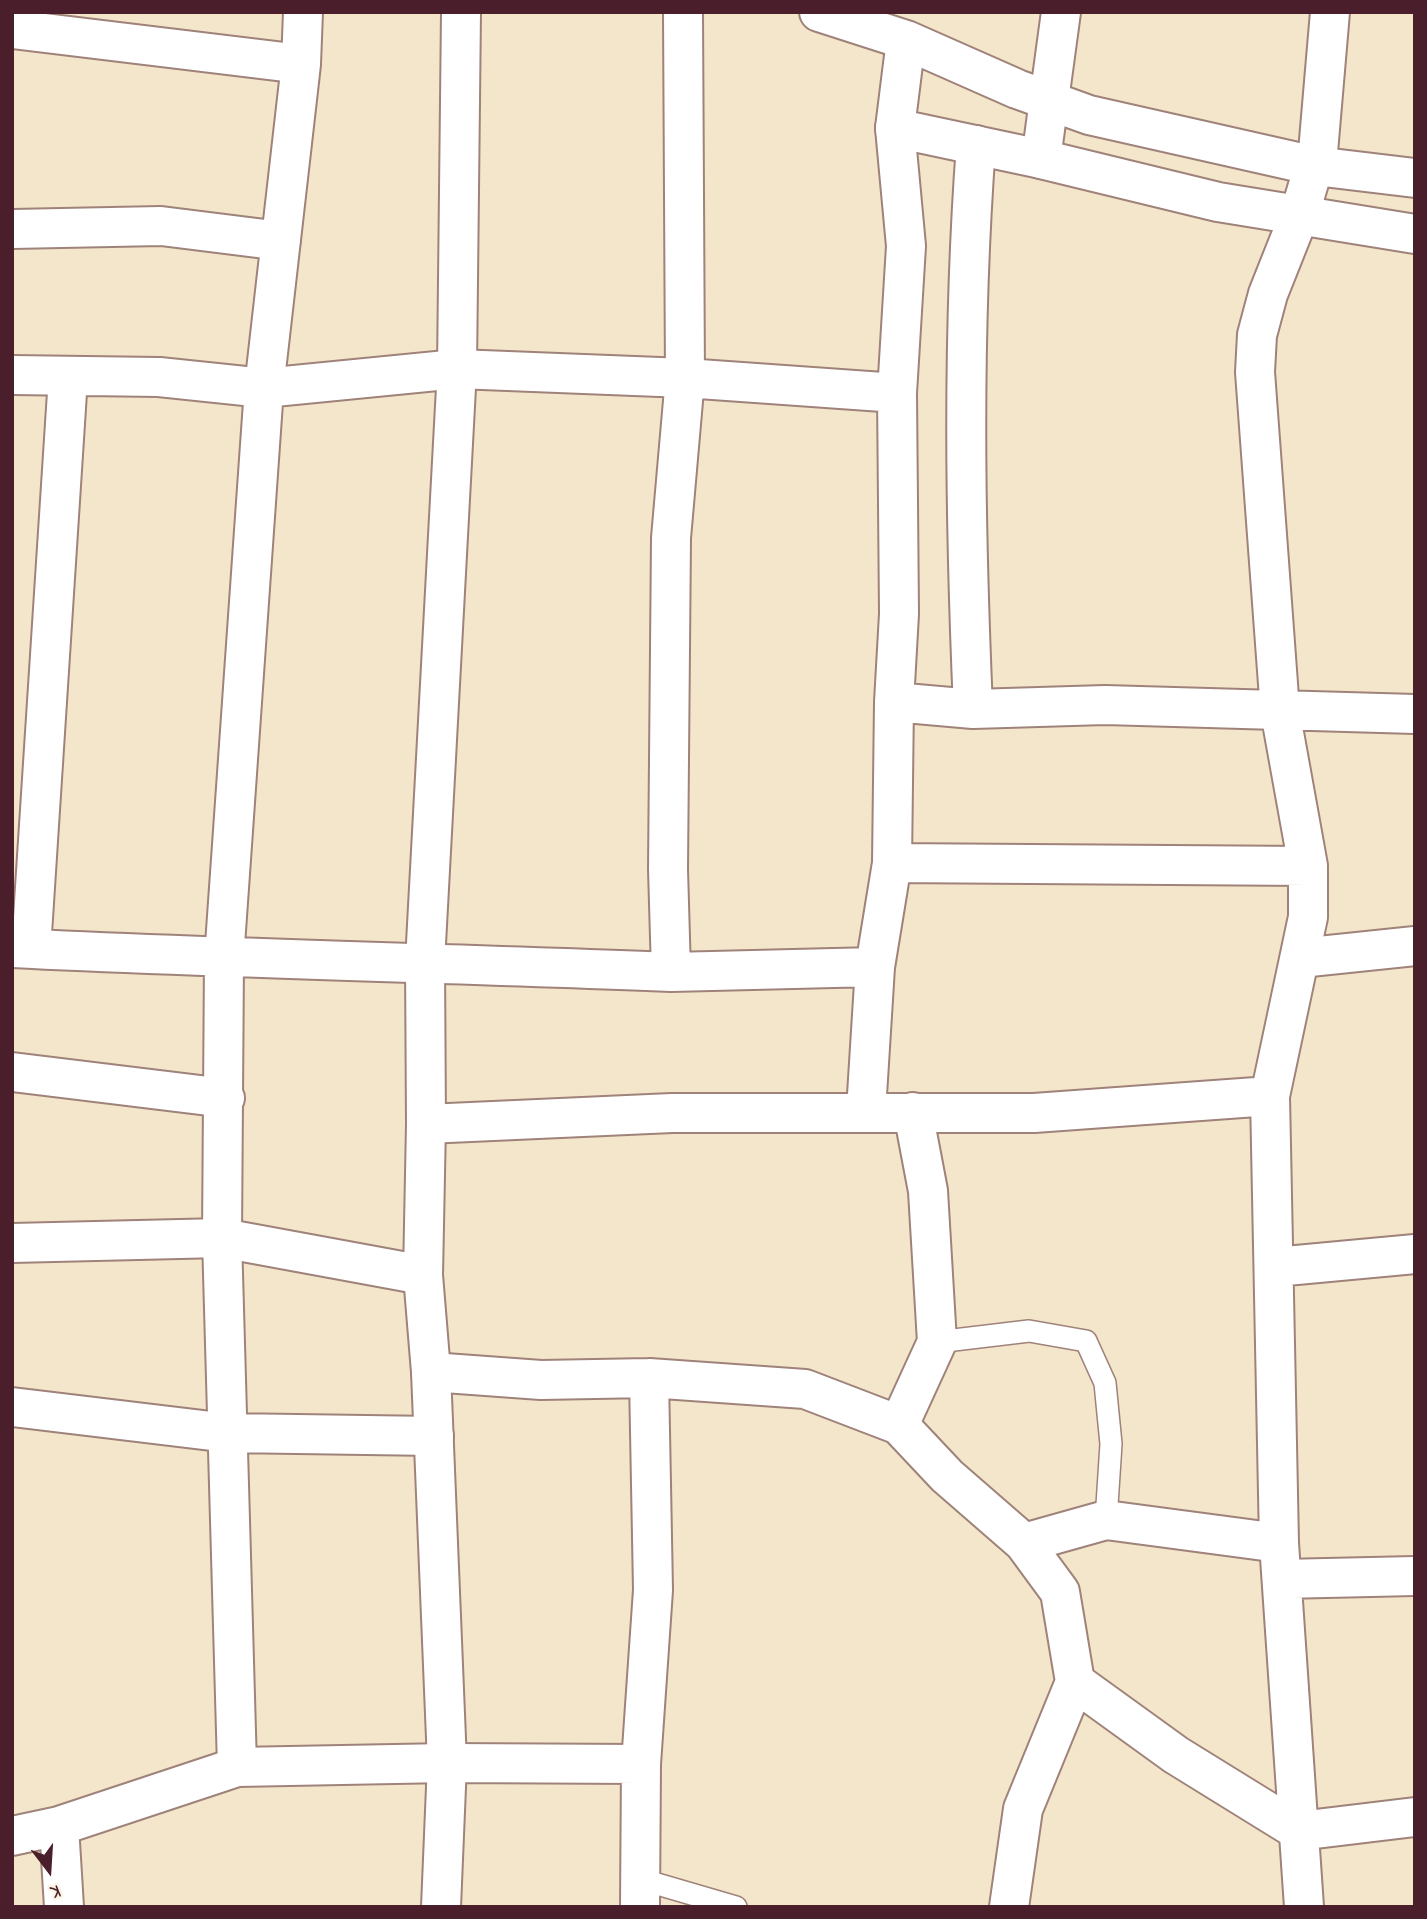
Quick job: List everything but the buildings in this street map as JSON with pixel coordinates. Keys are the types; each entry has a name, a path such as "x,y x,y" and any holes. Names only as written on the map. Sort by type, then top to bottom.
{"street":[{"path":"237,1768 222,1238 224,959 264,388 301,64 303,12"},
{"path":"441,1907 447,1763 431,1372 423,1275 425,962 457,369 461,12"},
{"path":"671,972 668,869 671,538 685,378 683,12"},
{"path":"819,12 906,40 1089,115 1315,166 1415,178"},
{"path":"1041,159 1062,12"},
{"path":"1304,1907 1280,1561 1270,1096 1308,917 1308,866 1280,711 1255,372 1257,335 1268,294 1299,216 1315,166 1322,124 1330,12"},
{"path":"16,24 301,64"},
{"path":"866,1111 875,967 892,863 894,702 899,614 897,393 906,246 895,128 906,40"},
{"path":"895,128 1041,159 1218,202 1415,234"},
{"path":"973,709 965,505 967,271 976,145"},
{"path":"12,229 161,226 281,242"},
{"path":"12,375 159,377 264,388 457,369 685,378 897,393"},
{"path":"68,377 22,949 224,959 425,962 671,972 875,967"},
{"path":"894,702 973,709 1105,705 1415,714"},
{"path":"892,863 1308,866"},
{"path":"1300,958 1415,946"},
{"path":"12,1072 225,1098"},
{"path":"426,1124 672,1113 1034,1112 1270,1096"},
{"path":"899,1425 937,1342 928,1191 913,1112"},
{"path":"12,1243 222,1238 423,1275"},
{"path":"1275,1267 1415,1254"},
{"path":"431,1372 541,1380 649,1378 805,1389 899,1425 947,1476 1024,1543 1060,1591 1075,1682 1023,1810 1009,1907"},
{"path":"640,1893 640,1764 653,1590 649,1378"},
{"path":"12,1407 228,1433 434,1436"},
{"path":"1024,1543 1106,1520 1280,1561 1415,1576"},
{"path":"1075,1682 1176,1755 1299,1830 1415,1817"},
{"path":"12,1836 59,1826 237,1768 447,1763 640,1764"},
{"path":"59,1826 64,1907"}],"lane":[{"path":"937,1342 1029,1331 1086,1341 1105,1383 1111,1444 1106,1520"},
{"path":"640,1893 736,1907"}]}
